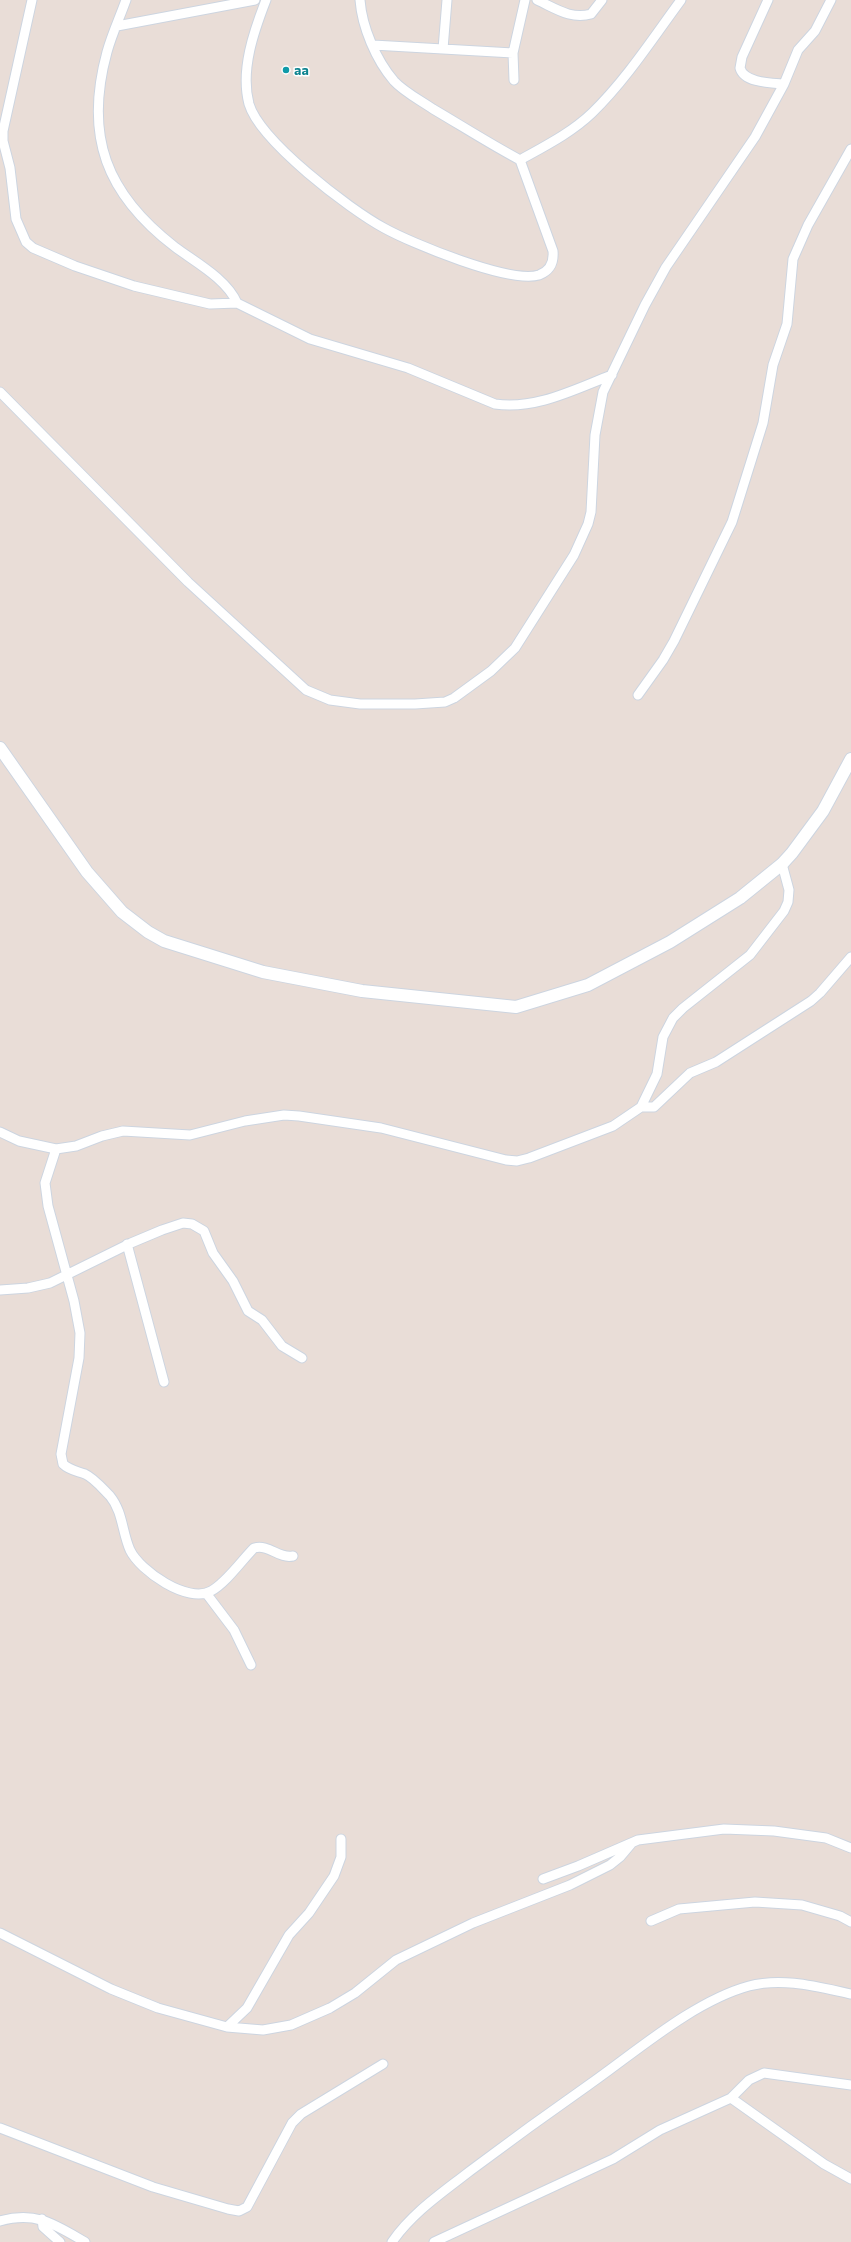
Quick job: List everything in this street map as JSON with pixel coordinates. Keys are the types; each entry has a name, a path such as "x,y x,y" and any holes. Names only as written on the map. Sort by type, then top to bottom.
{"main road":[{"path":"0,748 87,872 122,912 148,932 179,947 263,972 362,991 516,1007 545,1000 588,985 670,942 740,898 782,864 823,811 851,759"}],"street":[{"path":"32,0 3,131 3,141 10,168 16,219 26,242 33,248 62,261 134,286 210,304 237,304 310,339 408,368 496,404 519,406 539,402 612,375"},
{"path":"126,0 108,51 98,109 103,149 108,167 117,186 129,205 164,238 222,283 232,293 237,304"},
{"path":"117,26 255,0"},
{"path":"266,0 250,50 247,74 249,104 265,129 296,162 345,202 383,228 436,251 472,264 522,275 539,275 550,267 553,251 520,160 413,96 394,82 373,45 365,24 360,0"},
{"path":"443,49 447,0"},
{"path":"514,80 513,53 525,0"},
{"path":"537,0 569,15 578,16 591,14 602,0"},
{"path":"520,160 549,145 591,114 625,75 681,0"},
{"path":"768,0 742,57 740,68 743,74 752,79 784,84"},
{"path":"0,392 188,582 306,690 342,703 415,704 451,700 503,660 514,648 566,568 588,524 592,498 595,435 603,392 645,305 670,261 755,137 784,84 798,50 815,31 832,0"},
{"path":"373,45 513,53"},
{"path":"638,695 663,660 678,635 732,522 763,423 773,365 787,324 793,259 808,225 851,149"},
{"path":"0,1132 19,1141 56,1149 76,1146 119,1132 190,1135 245,1121 284,1115 310,1117 381,1128 443,1145 517,1161 613,1126 641,1107 658,1074 663,1038 673,1018 683,1008 750,955 784,911 788,902 789,890 782,864"},
{"path":"641,1107 654,1107 690,1073 716,1062 811,1001 820,993 851,957"},
{"path":"56,1149 46,1183 48,1206 78,1314 80,1333 79,1358 61,1454 63,1464 87,1475 111,1498 125,1529 130,1549 141,1565 164,1582 181,1591 206,1593 217,1587 254,1548 261,1546 286,1558 293,1556"},
{"path":"0,1290 40,1286 66,1275 127,1244 162,1230 183,1223 198,1226 205,1233 212,1253 233,1281 248,1311 262,1320 282,1346 302,1358"},
{"path":"127,1244 164,1382"},
{"path":"206,1593 234,1630 251,1665"},
{"path":"543,1879 638,1840 724,1829 774,1831 826,1838 851,1848"},
{"path":"227,2027 247,2008 265,1973 289,1935 309,1913 334,1876 341,1857 341,1838"},
{"path":"0,1932 118,1992 158,2008 227,2027 263,2030 291,2025 330,2008 355,1993 396,1960 473,1923 570,1885 610,1865 620,1857 631,1844"},
{"path":"652,1921 679,1909 755,1902 802,1905 840,1916 851,1922"},
{"path":"392,2242 420,2209 515,2137 684,2018 718,1998 749,1986 772,1982 796,1984 851,1994"},
{"path":"0,2128 153,2187 210,2205 239,2211 247,2207 292,2123 301,2114 383,2064"},
{"path":"434,2242 613,2159 660,2130 731,2098 749,2080 764,2073 851,2085"},
{"path":"731,2098 824,2164 851,2179"},
{"path":"0,2222 27,2216 42,2219 85,2242"},
{"path":"42,2219 43,2227 60,2242"}],"place":[{"name":"aa","path":"286,70"}]}
